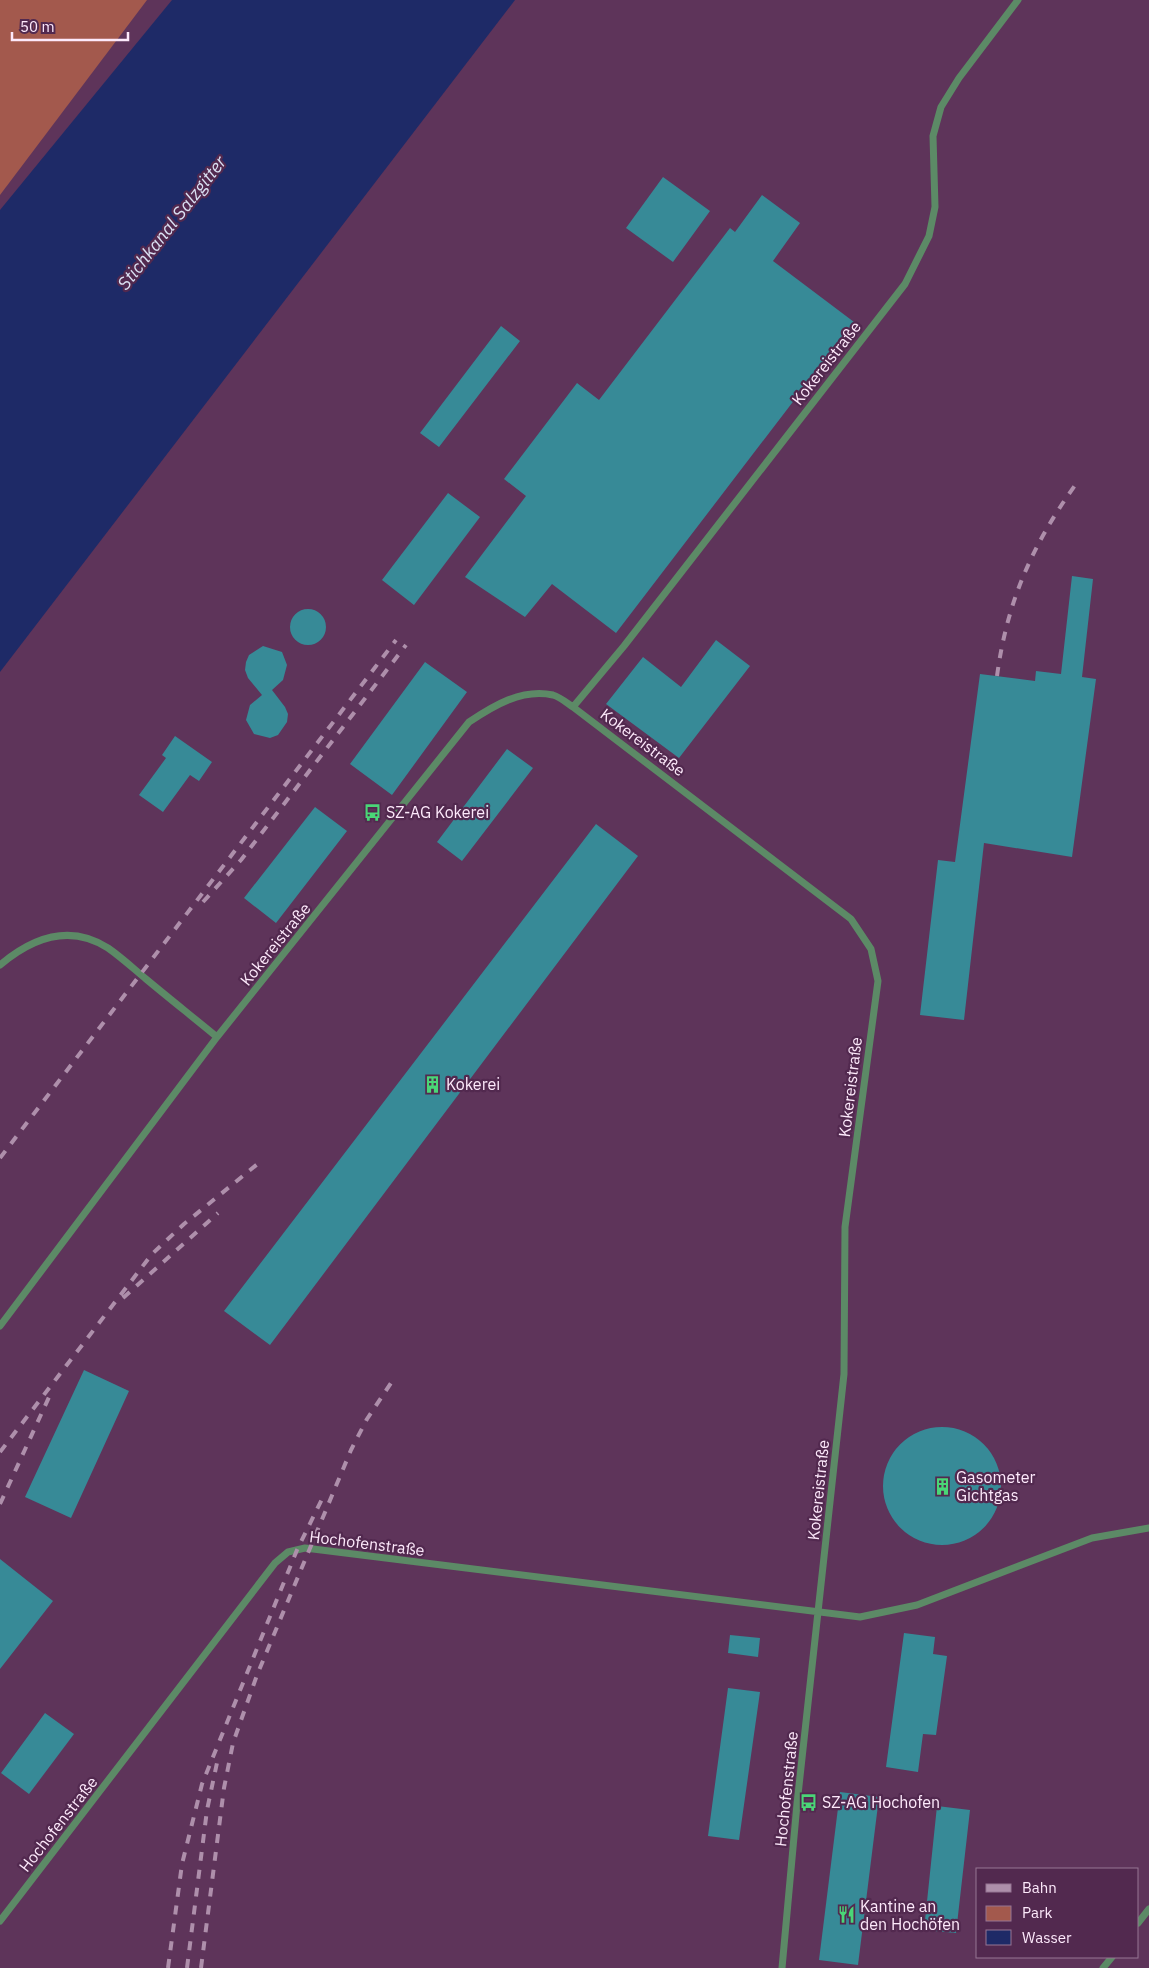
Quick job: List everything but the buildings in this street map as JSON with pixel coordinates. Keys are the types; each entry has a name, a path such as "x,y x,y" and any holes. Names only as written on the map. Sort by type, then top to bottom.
{"lane":[{"name":"Kokereistraße","path":"573,707 624,646 905,284 929,236 936,207 933,136 940,107 1018,0"},
{"name":"Kokereistraße","path":"0,1326 218,1037 469,722 495,705 535,694 554,695 573,707 851,919 871,949 878,981 845,1226 844,1374 820,1613"},
{"path":"0,965 14,953 37,940 56,935 80,936 107,948 218,1037"},
{"name":"Hochofenstraße","path":"0,1921 275,1563 288,1552 305,1548 860,1617 917,1605 1092,1538 1149,1528"},
{"name":"Hochofenstraße","path":"782,1968 797,1804 820,1613"},
{"path":"1139,1922 1149,1909"}],"green space":[{"path":"0,0 147,0 0,195"}],"water":[{"name":"Stichkanal Salzgitter","path":"172,0 515,0 0,672 0,210"}],"railway":[{"path":"997,676 1007,623 1024,575 1046,529 1076,484"},
{"path":"0,1158 396,640"},
{"path":"203,902 241,860 406,645"},
{"path":"0,1452 152,1254 184,1224 260,1162"},
{"path":"123,1298 218,1213"},
{"path":"201,1968 224,1788 233,1743 257,1675 351,1450 367,1419 393,1380"},
{"path":"0,1504 50,1395"},
{"path":"168,1968 182,1864 202,1784 297,1550 324,1495"},
{"path":"187,1968 207,1810 218,1758"}],"place":[{"name":"SZ-AG Kokerei","path":"372,812"},
{"name":"Kokerei","path":"432,1084"},
{"name":"Gasometer Gichtgas","path":"942,1486"},
{"name":"SZ-AG Hochofen","path":"808,1802"},
{"name":"Kantine an den Hochöfen","path":"846,1915"}]}
